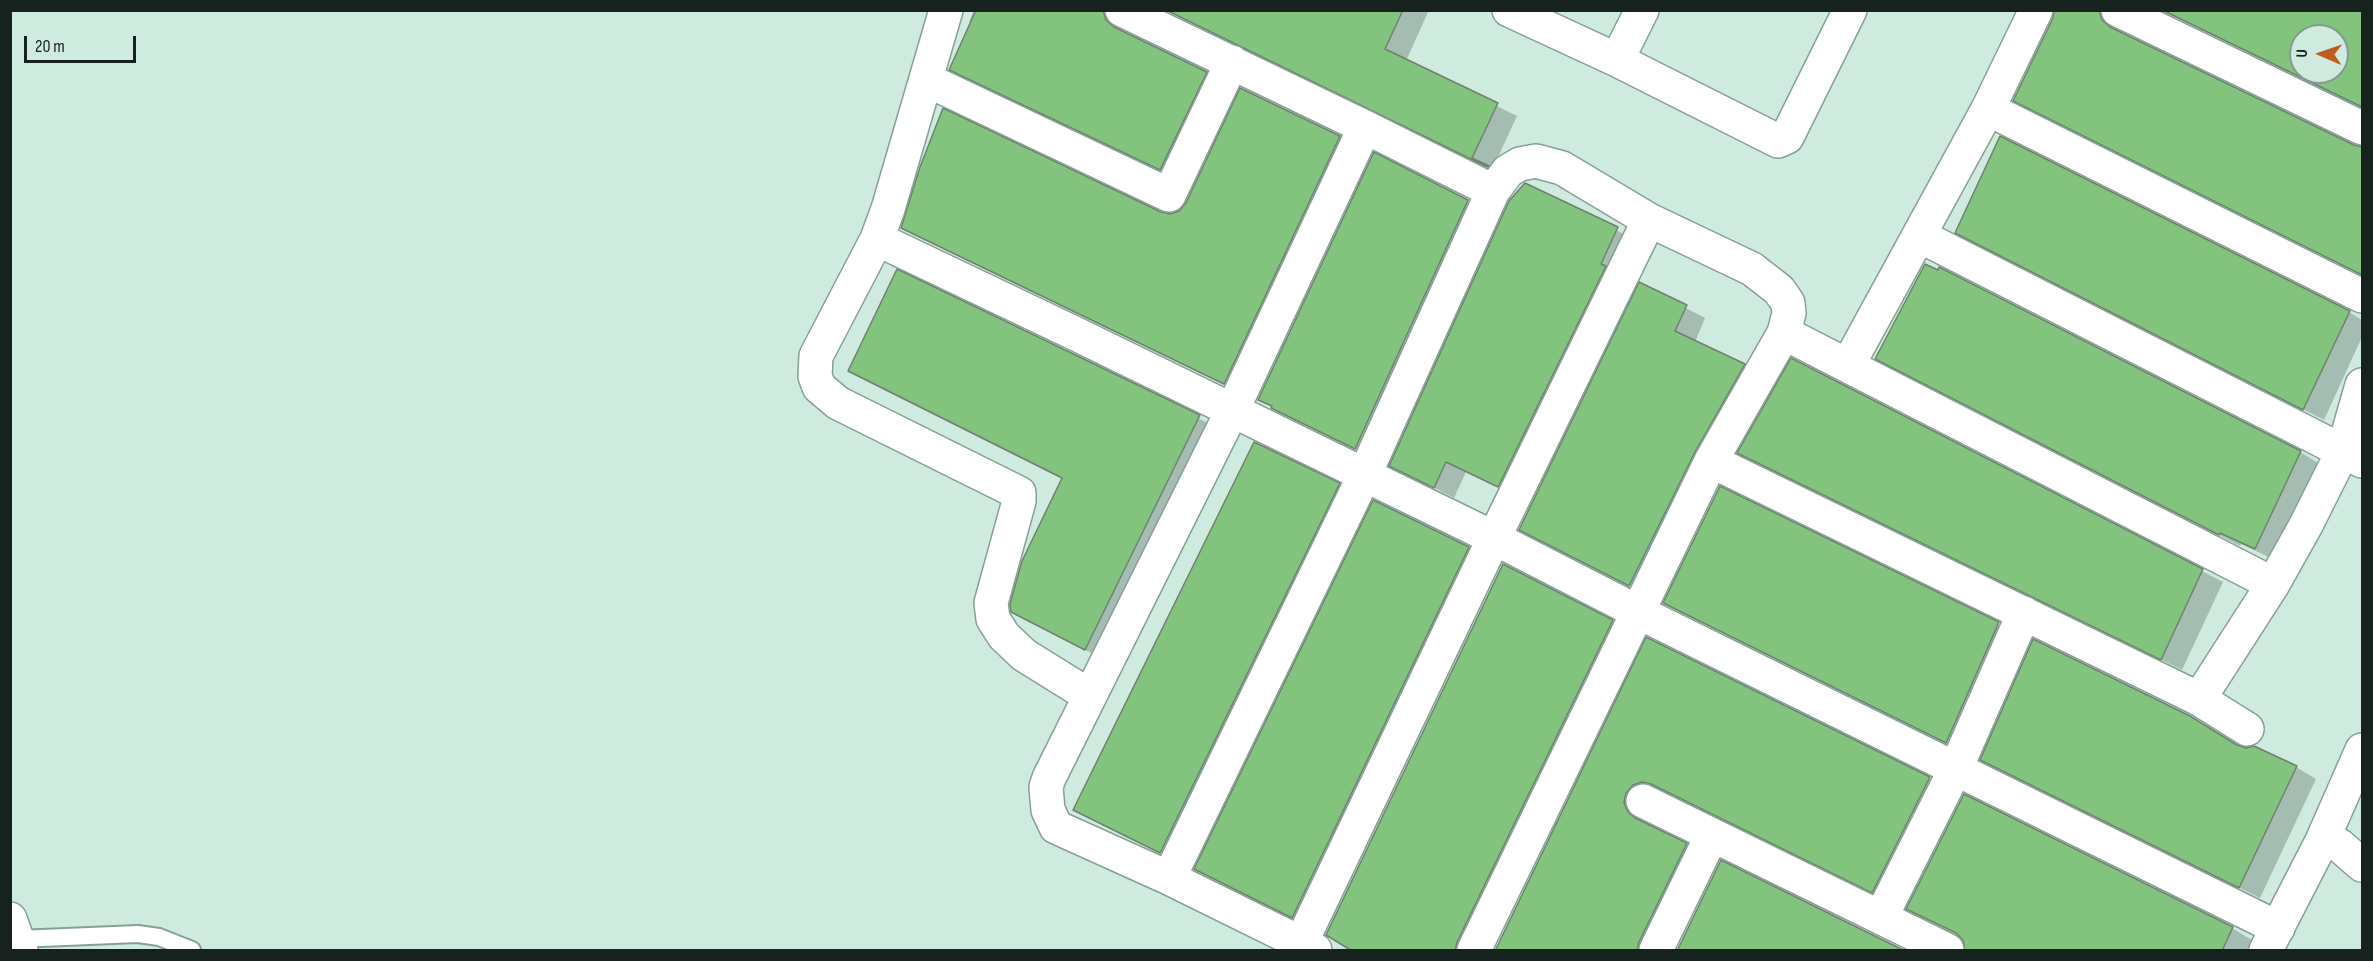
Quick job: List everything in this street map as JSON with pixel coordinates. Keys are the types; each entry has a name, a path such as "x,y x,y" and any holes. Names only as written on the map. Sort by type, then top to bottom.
{"street":[{"path":"946,10 888,209 877,240 816,356 814,367 817,383 838,403 1018,493 1019,501 991,603 993,619 1004,636 1024,655 1090,696"},
{"path":"1122,10 1493,191"},
{"path":"1509,10 1617,60 1778,141 1790,132 1850,10"},
{"path":"1617,60 1642,10"},
{"path":"1848,365 1988,109 2036,10"},
{"path":"2118,10 2362,128"},
{"path":"927,80 1169,195 1232,62"},
{"path":"1988,109 2362,296"},
{"path":"1365,127 1232,411 1049,778 1046,800 1050,819 1056,827 1169,878 1308,947 1494,538 1649,220"},
{"path":"1169,878 1364,476 1493,191 1508,171 1520,164 1536,161 1562,168 1649,220 1752,269 1779,290 1788,303 1789,313 1784,333 1711,461 1474,951"},
{"path":"1920,236 2353,456"},
{"path":"877,240 1074,333 1494,538 1638,612 1956,768 2272,939 2322,841 2362,750"},
{"path":"1784,333 2273,584"},
{"path":"2199,699 2273,584 2306,525 2353,456 2362,385"},
{"path":"1711,461 2199,699 2247,729"},
{"path":"1881,917 1956,768 2024,613"},
{"path":"1643,801 1947,951"},
{"path":"1656,951 1712,835"},
{"path":"2322,841 2339,845 2362,865"}],"lane":[{"path":"16,936 138,933 159,937 192,951"}],"building":[{"path":"976,10 1103,10 1106,20 1114,27 1207,72 1160,170 949,70"},
{"path":"1166,10 1403,10 1385,49 1498,103 1472,158 1489,166 1487,167"},
{"path":"2054,10 2099,10 2102,20 2110,27 2362,147 2362,275 2013,101 2053,18"},
{"path":"2162,10 2362,10 2362,107 2315,84 2349,84 2349,24 2289,24 2289,72"},
{"path":"1240,88 1340,136 1224,384 901,228 920,167 943,108 1161,212 1170,214 1179,211 1186,203"},
{"path":"2000,136 2350,311 2303,410 1955,233"},
{"path":"1374,152 1468,200 1355,449 1258,400"},
{"path":"1525,183 1618,227 1601,264 1606,266 1498,487 1446,462 1434,488 1389,466 1509,201"},
{"path":"1925,264 1938,270 1939,267 2301,451 2255,549 2220,533 2219,535 1875,359"},
{"path":"897,269 1200,415 1085,650 1011,612 1010,604 1022,561 1062,478 848,371"},
{"path":"1639,282 1687,305 1675,331 1745,364 1695,452 1629,586 1519,530"},
{"path":"1791,358 2203,569 2161,660 1737,453"},
{"path":"1254,442 1340,483 1160,853 1073,810"},
{"path":"1720,486 1999,622 1946,743 1663,603"},
{"path":"1373,500 1469,547 1292,918 1194,869"},
{"path":"1503,564 1613,620 1457,942 1455,951 1352,951 1326,935"},
{"path":"1646,637 1930,777 1872,893 1651,784 1642,782 1633,785 1626,793 1624,803 1628,812 1635,818 1687,843 1639,942 1637,951 1495,951"},
{"path":"2033,639 2190,716 2237,745 2246,748 2254,746 2297,766 2239,888 1980,760"},
{"path":"1964,794 2233,927 2222,951 1965,951 1963,940 1956,933 1906,909"},
{"path":"1721,860 1905,951 1677,951"}]}
